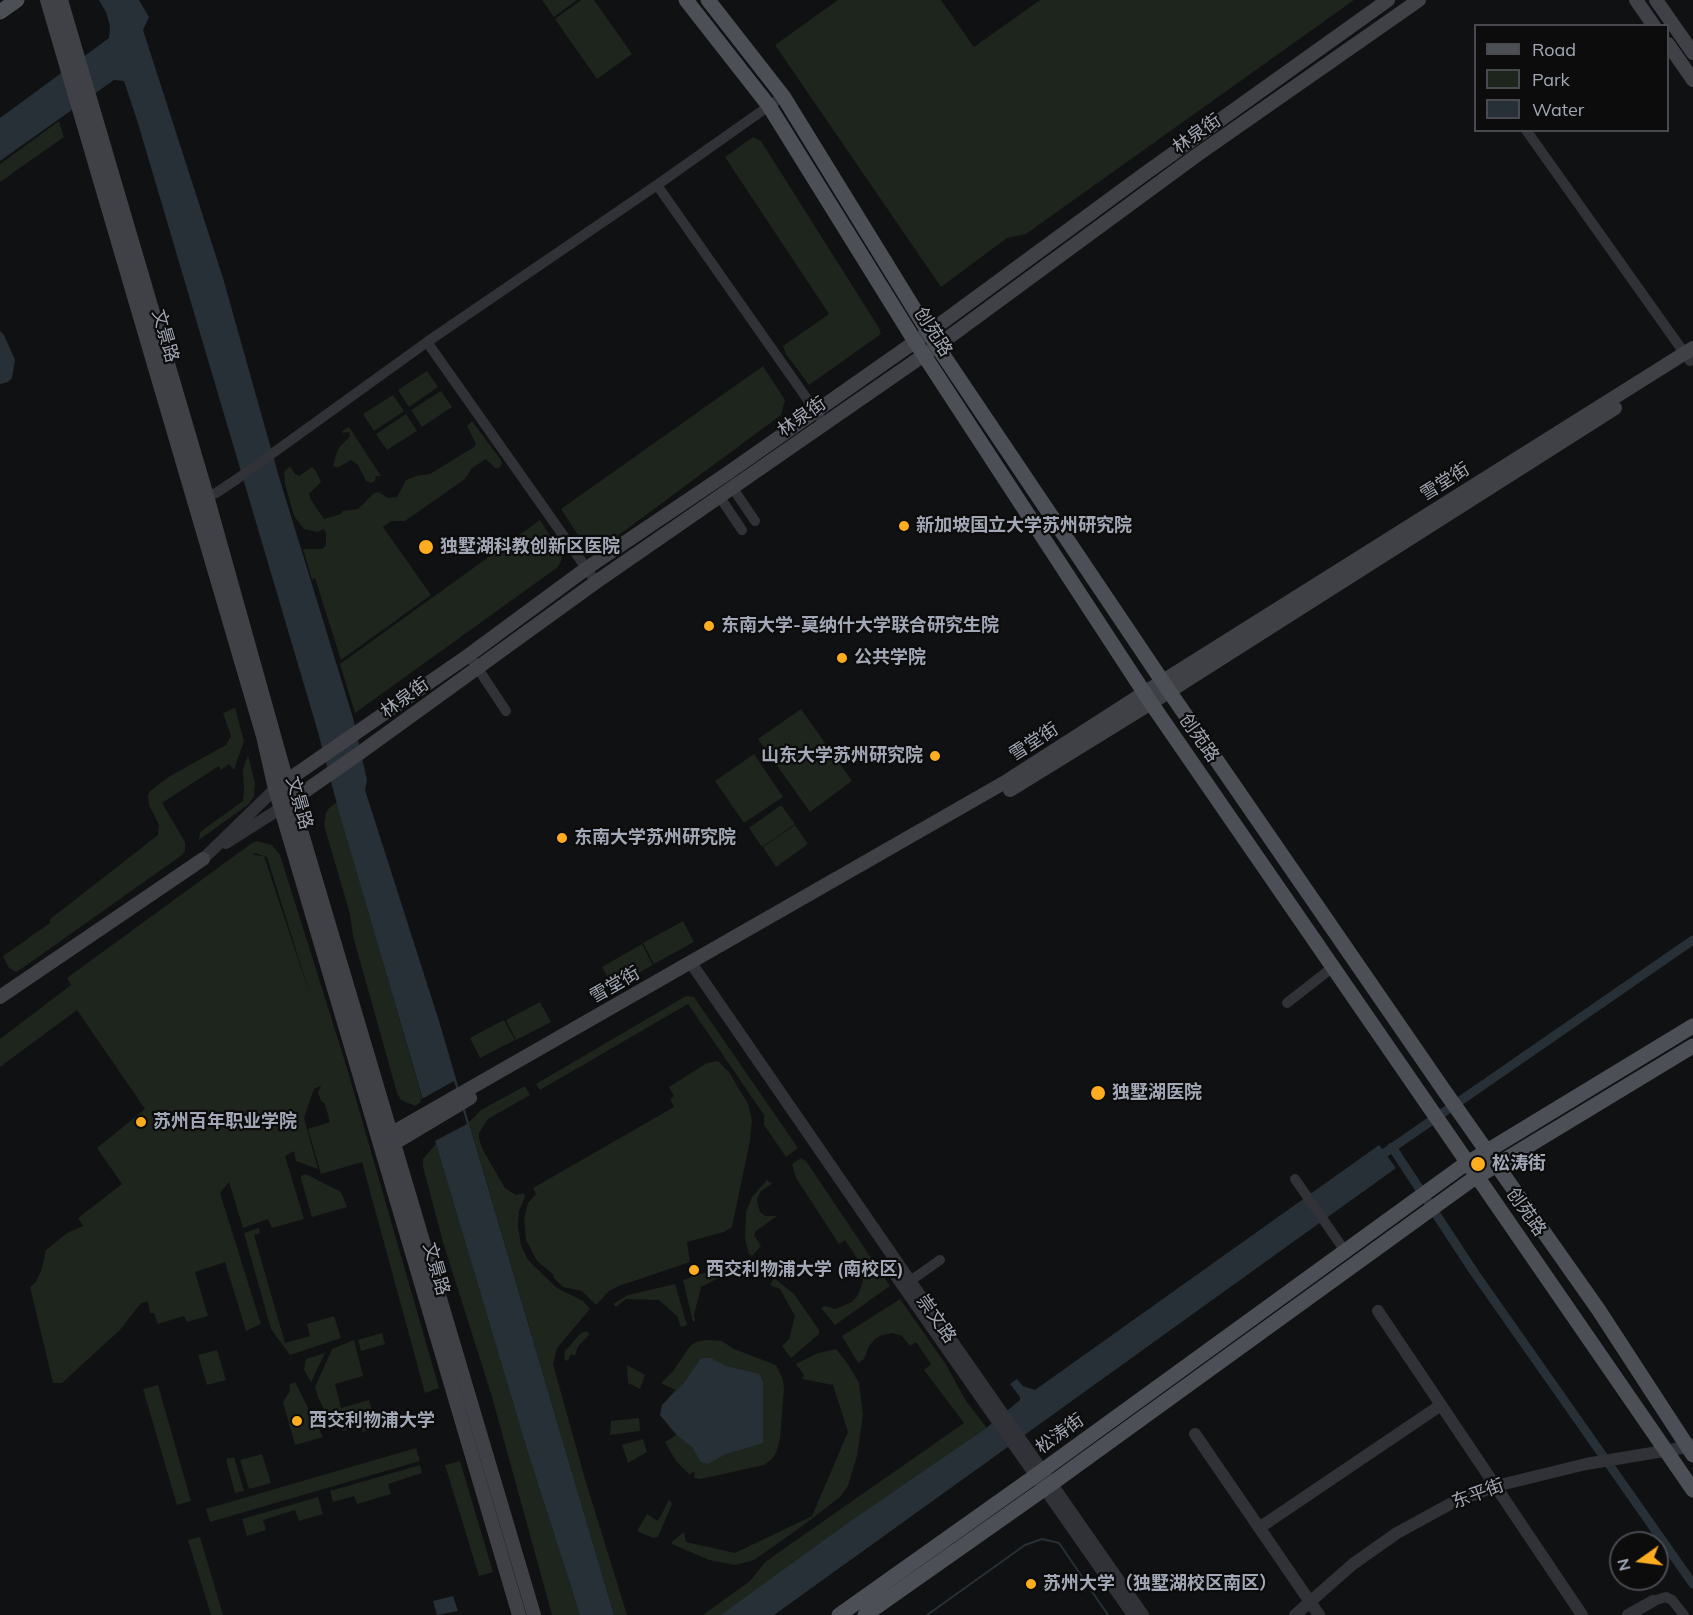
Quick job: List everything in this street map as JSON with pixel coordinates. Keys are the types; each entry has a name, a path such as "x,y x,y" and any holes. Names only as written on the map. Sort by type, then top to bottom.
{"main road":[{"path":"0,12 17,0"},
{"name":"文景路","path":"47,0 73,62"},
{"name":"文景路","path":"61,0 73,62 207,496 281,785"},
{"name":"创苑路","path":"686,0 769,106 915,342 1147,698 1693,1490"},
{"name":"创苑路","path":"708,0 783,96 937,346 1166,686 1443,1089 1598,1309 1691,1449"},
{"name":"林泉街","path":"281,785 469,655 587,568 930,332 1388,0"},
{"name":"林泉街","path":"287,804 596,582 937,346 1197,155 1419,0"},
{"path":"1636,0 1653,24"},
{"path":"1656,0 1693,52"},
{"path":"1669,45 1693,80"},
{"name":"文景路","path":"88,112 263,736 281,785 394,1138 534,1615"},
{"name":"雪堂街","path":"381,1145 689,968 1147,698 1690,355"},
{"name":"文景路","path":"287,804 381,1145 519,1615"},
{"name":"林泉街","path":"0,997 203,859"},
{"name":"松涛街","path":"839,1615 1468,1162 1693,1026"},
{"name":"松涛街","path":"865,1615 1478,1176 1693,1046"}],"street":[{"path":"207,496 216,493 237,479 427,342 783,96"},
{"path":"1527,132 1690,355"},
{"path":"657,185 824,423"},
{"path":"427,342 596,582"},
{"path":"732,487 755,521"},
{"path":"719,496 742,531"},
{"path":"469,655 506,711"},
{"name":"林泉街","path":"203,859 281,785"},
{"name":"林泉街","path":"203,859 287,804"},
{"name":"崇文路","path":"689,968 910,1281 1133,1615"},
{"path":"1287,1003 1333,968"},
{"path":"1295,1179 1345,1251"},
{"path":"910,1281 938,1262"},
{"path":"1378,1311 1582,1615"},
{"path":"1259,1528 1441,1405"},
{"path":"1196,1434 1318,1615"},
{"name":"东平街","path":"1295,1615 1353,1564 1397,1533 1450,1504 1496,1486 1586,1464 1691,1449"},
{"name":"崇文路","path":"1048,1486 1143,1615"},
{"path":"1628,1615 1653,1601 1666,1598 1672,1600 1684,1615"}],"green space":[{"path":"542,0 577,0 554,17"},
{"path":"581,0 594,0 632,54 597,79 555,19"},
{"path":"838,0 941,0 974,47 1040,0 1354,0 1026,234 1007,238 941,287 775,45"},
{"path":"59,121 64,137 0,182 0,164"},
{"path":"753,137 761,141 881,334 809,385 786,354 783,346 829,314 725,157"},
{"path":"763,366 785,400 781,415 600,549 586,547 561,509"},
{"path":"427,371 438,387 409,407 398,390"},
{"path":"441,391 452,407 422,427 411,410"},
{"path":"393,395 404,411 374,431 363,414"},
{"path":"406,414 417,431 387,450 376,434"},
{"path":"472,421 501,460 502,464 499,468 495,468 486,459 472,468 465,479 405,521 391,521 383,527 431,595 341,660 315,578 312,580 303,549 322,549 326,545 326,534 324,529 318,532 304,529 294,516 284,472 290,466 299,476 312,467 316,471 321,482 309,494 324,519 341,514 343,511 358,509 374,493 379,492 388,498 397,497 406,480 430,474 474,447 476,444 467,426"},
{"path":"349,427 381,476 376,476 375,481 371,483 366,481 358,465 351,460 339,467 333,465 338,449 350,436 349,432 343,433 342,431"},
{"path":"540,520 562,555 558,567 355,713 340,664"},
{"path":"235,708 244,741 234,770 229,764 221,770 219,766 162,803 185,842 185,851 182,855 24,967 16,972 9,968 3,956 50,923 49,920 158,835 159,825 149,805 150,791 170,776 226,745 231,736 223,713"},
{"path":"801,709 852,781 810,812 758,739"},
{"path":"754,754 783,797 744,823 715,781"},
{"path":"248,755 255,783 254,796 249,804 199,840 200,832 243,801 243,769"},
{"path":"337,802 423,1101 415,1106 401,1100 397,1093 324,825 326,813"},
{"path":"781,805 795,824 762,847 749,828"},
{"path":"795,825 808,844 776,867 763,847"},
{"name":"苏州百年职业学院","path":"257,841 272,845 280,855 347,1068 439,1388 425,1393 362,1162 321,1174 308,1129 330,1122 325,1104 321,1101 318,1092 321,1086 314,1089 304,1118 318,1169 296,1161 294,1151 285,1156 304,1219 272,1228 268,1219 243,1228 229,1182 220,1193 261,1324 246,1331 225,1262 195,1272 208,1316 187,1322 184,1316 158,1324 154,1313 150,1313 148,1302 141,1303 120,1330 62,1383 53,1383 30,1287 36,1282 41,1271 46,1250 67,1233 83,1226 78,1218 122,1184 97,1148 145,1109 77,1010 0,1067 0,1039 71,985 67,978","holes":["264,856 267,857 311,998"]},
{"path":"683,921 694,942 654,964 643,943"},
{"path":"642,944 653,965 613,987 602,967"},
{"path":"686,996 694,997 798,1148 786,1157 764,1125 764,1115 688,1004 540,1090 536,1084"},
{"path":"540,1002 551,1022 516,1040 506,1020"},
{"path":"504,1020 515,1040 480,1058 470,1038"},
{"path":"718,1061 729,1072 748,1104 752,1120 750,1141 732,1227 724,1232 687,1242 690,1262 619,1286 609,1291 596,1305 582,1291 563,1287 553,1277 554,1275 537,1261 526,1240 524,1218 528,1203 536,1194 533,1188 674,1107 670,1099 674,1096 669,1087 707,1063"},
{"path":"525,1086 530,1095 488,1119 479,1133 479,1139 505,1188 516,1195 524,1193 518,1226 521,1245 528,1260 557,1288 583,1301 590,1309 557,1348 553,1364 585,1479 627,1615 614,1615 469,1122 481,1110"},
{"path":"436,1144 528,1453 580,1615 552,1615 492,1397 443,1242 423,1167 423,1159"},
{"path":"801,1158 806,1161 890,1286 835,1325 821,1308 825,1306 835,1309 852,1302 858,1295 863,1282 861,1274 850,1264 857,1258 845,1240 839,1244 796,1178 792,1164"},
{"path":"306,1174 341,1192 347,1207 312,1217 301,1179 301,1176"},
{"path":"767,1180 772,1184 760,1192 758,1205 760,1212 765,1216 777,1216 756,1231 754,1235 761,1246 752,1256 749,1254 745,1239 746,1212 752,1197"},
{"path":"259,1228 260,1233 254,1235 285,1343 310,1336 307,1324 334,1316 341,1338 290,1355 271,1329 244,1233"},
{"path":"731,1264 735,1266 733,1273 730,1272 701,1287 693,1322 683,1280"},
{"path":"774,1278 794,1294 819,1330 819,1334 791,1358 782,1346 789,1339 795,1316 780,1289 770,1285"},
{"path":"675,1284 687,1325 681,1327 677,1316 659,1300 626,1299 616,1307 613,1304 628,1295"},
{"path":"900,1299 945,1363 966,1401 987,1428 723,1615 703,1615 750,1581 765,1562 964,1423 924,1370 931,1364 916,1342 910,1346 902,1336 892,1333 882,1335 869,1346 864,1359 858,1363 842,1336"},
{"path":"586,1331 590,1334 578,1346 575,1356 571,1354 568,1361 564,1359 565,1351 580,1334"},
{"path":"382,1333 385,1344 361,1351 358,1340"},
{"path":"354,1340 363,1376 335,1384 341,1408 369,1400 377,1428 363,1432 361,1426 343,1431 327,1416 315,1387 332,1349"},
{"path":"705,1340 722,1341 734,1349 776,1365 783,1380 784,1389 780,1439 772,1459 764,1465 701,1479 694,1478 695,1473 692,1472 690,1475 676,1461 665,1442 676,1435 660,1415 662,1405 675,1390 661,1383 673,1371 690,1346"},
{"path":"836,1349 859,1383 863,1415 857,1456 848,1486 840,1497 754,1560 747,1562 735,1565 709,1560 672,1544 684,1532 686,1542 735,1553 812,1516 848,1432 833,1385 802,1379 804,1375 796,1364 818,1353"},
{"path":"217,1350 226,1380 207,1385 198,1355"},
{"path":"325,1353 311,1382 304,1370 306,1359"},
{"path":"627,1365 645,1375 640,1389 628,1383"},
{"path":"295,1382 323,1437 295,1445 283,1402 290,1391 289,1385"},
{"path":"158,1385 191,1501 177,1505 143,1389"},
{"path":"639,1418 640,1431 610,1435 611,1421"},
{"path":"643,1439 647,1452 628,1463 622,1445"},
{"path":"416,1448 420,1461 210,1522 206,1509"},
{"path":"262,1454 271,1483 249,1489 240,1460"},
{"path":"234,1457 244,1491 235,1493 226,1459"},
{"path":"460,1461 493,1572 479,1576 445,1465"},
{"path":"420,1465 422,1473 388,1484 391,1494 357,1504 354,1496 333,1502 330,1491"},
{"path":"318,1497 323,1514 299,1521 295,1510 263,1520 266,1530 247,1536 242,1519"},
{"path":"669,1500 672,1504 658,1537 653,1538 637,1531 647,1514 658,1521"},
{"path":"200,1537 223,1615 211,1615 188,1540"}],"water":[{"path":"99,0 139,0 149,17 143,30 223,278 279,477 353,718 367,780 365,790 439,1021 614,1615 580,1615 528,1453 338,808 318,732 124,81 114,80 0,161 0,118 109,38 110,26"},
{"path":"0,331 15,360 12,378 0,384"},
{"path":"1379,1145 1396,1168 774,1615 721,1615 845,1525 985,1429 1020,1400 1010,1384 1017,1379 1023,1386 1035,1390"},
{"path":"701,1358 711,1358 726,1366 759,1374 763,1382 763,1443 726,1454 708,1464 701,1462 692,1447 677,1435 660,1415 662,1405 684,1383"},
{"path":"453,1596 458,1611 437,1615 433,1601"}],"pier":[{"path":"454,1081 467,1124 433,1142 420,1100"}],"waterway":[{"path":"1376,1159 1693,940"},
{"path":"1392,1147 1474,1272 1693,1584"},
{"path":"927,1615 1025,1545 1042,1539 1059,1543 1108,1615"}],"place":[{"name":"新加坡国立大学苏州研究院","path":"904,526"},
{"name":"独墅湖科教创新区医院","path":"426,547"},
{"name":"东南大学-莫纳什大学联合研究生院","path":"709,626"},
{"name":"公共学院","path":"842,658"},
{"name":"山东大学苏州研究院","path":"935,756"},
{"name":"东南大学苏州研究院","path":"562,838"},
{"name":"独墅湖医院","path":"1098,1093"},
{"name":"苏州百年职业学院","path":"141,1122"},
{"name":"松涛街","path":"1478,1164"},
{"name":"西交利物浦大学 (南校区)","path":"694,1270"},
{"name":"西交利物浦大学","path":"297,1421"},
{"name":"苏州大学（独墅湖校区南区）","path":"1031,1584"}]}
